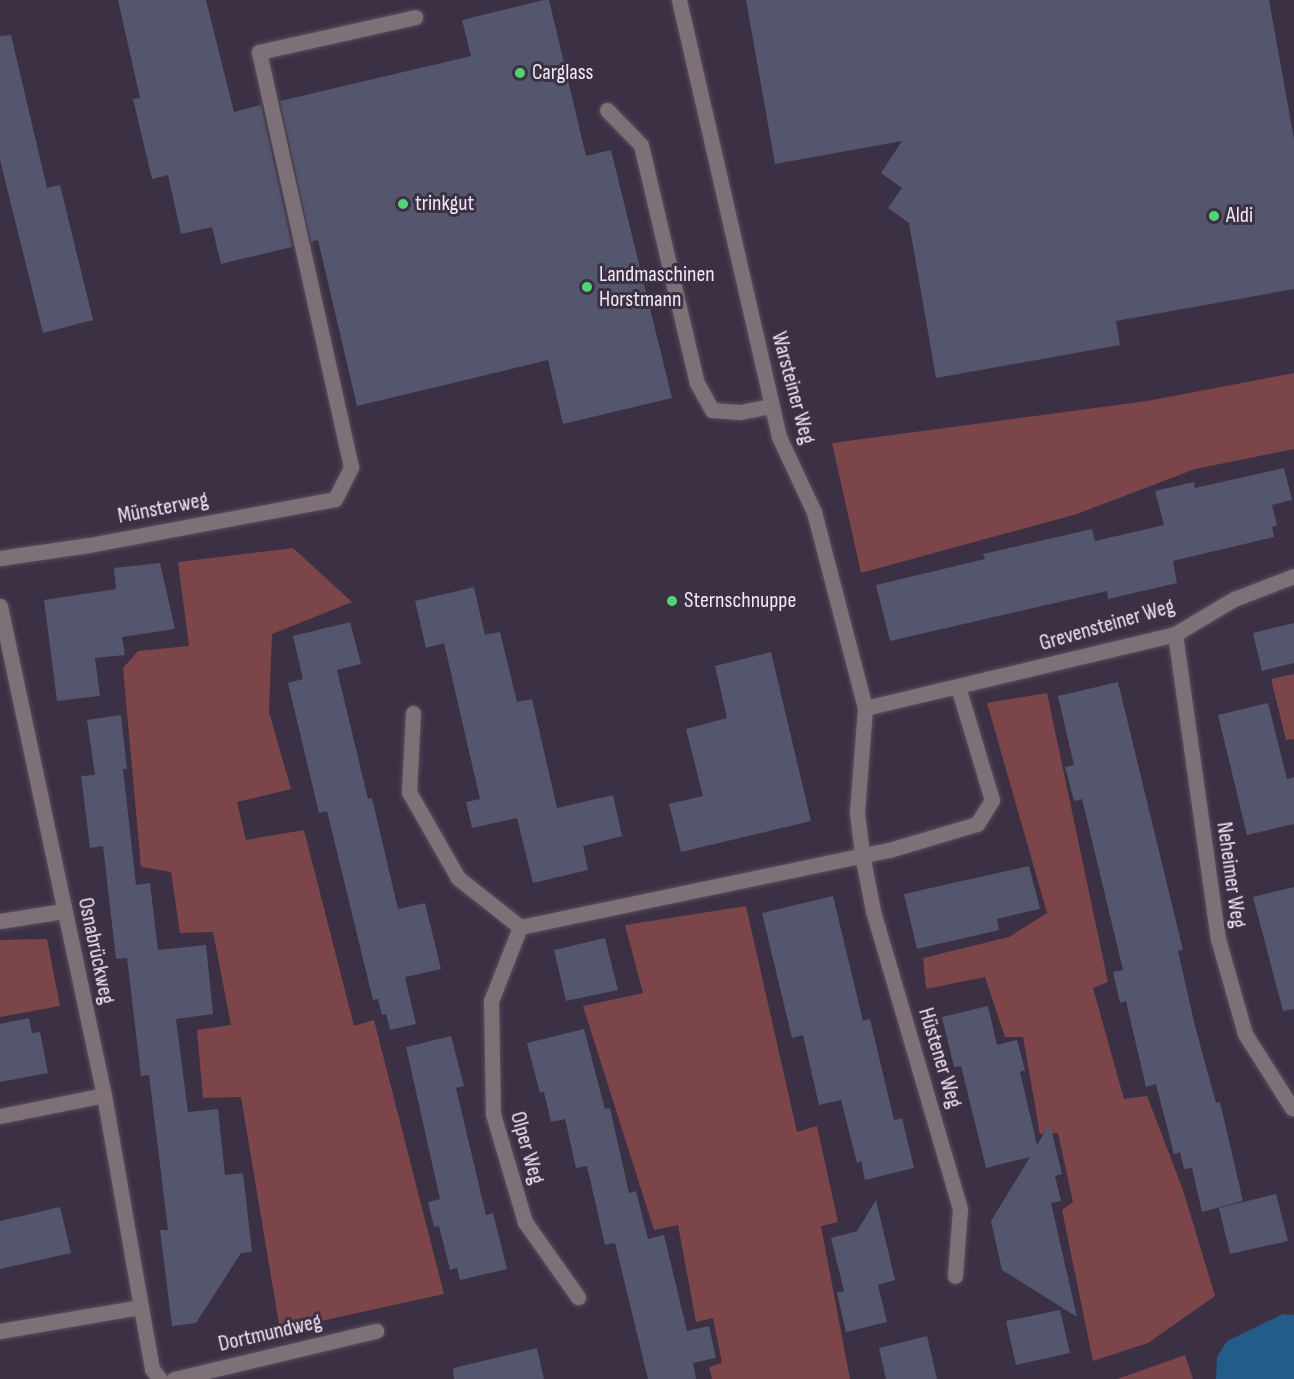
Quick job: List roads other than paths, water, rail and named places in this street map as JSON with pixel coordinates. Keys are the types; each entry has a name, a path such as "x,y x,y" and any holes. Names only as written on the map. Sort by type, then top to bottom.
{"street":[{"name":"Warsteiner Weg","path":"679,0 778,437 814,512 865,708 856,813 862,854"},
{"name":"Münsterweg","path":"0,558 89,545 335,498 351,467 259,52 415,17"},
{"path":"607,110 641,145 697,383 712,410 741,412 771,406"},
{"name":"Grevensteiner Weg","path":"865,708 1175,634 1234,598 1294,576"},
{"name":"Osnabrückweg","path":"0,606 4,644 105,1095 141,1307"},
{"name":"Neheimer Weg","path":"1175,634 1218,939 1245,1034 1292,1108"},
{"path":"413,712 410,792 458,878 520,927 889,850 978,824 992,800 958,687"},
{"name":"Hüstener Weg","path":"862,854 873,911 960,1209 955,1276"},
{"path":"0,921 63,912"},
{"name":"Olper Weg","path":"520,927 491,1000 493,1114 525,1222 578,1297"},
{"path":"0,1116 105,1095"},
{"path":"0,1331 141,1307 152,1369 160,1379"},
{"name":"Dortmundweg","path":"174,1379 376,1331"}],"water":[{"path":"1283,1314 1294,1315 1294,1379 1216,1379 1217,1357 1227,1341"}],"place":[{"name":"Carglass","path":"520,73"},
{"name":"trinkgut","path":"403,204"},
{"name":"Aldi","path":"1214,216"},
{"name":"Landmaschinen Horstmann","path":"587,287"},
{"name":"Sternschnuppe","path":"672,601"}]}
